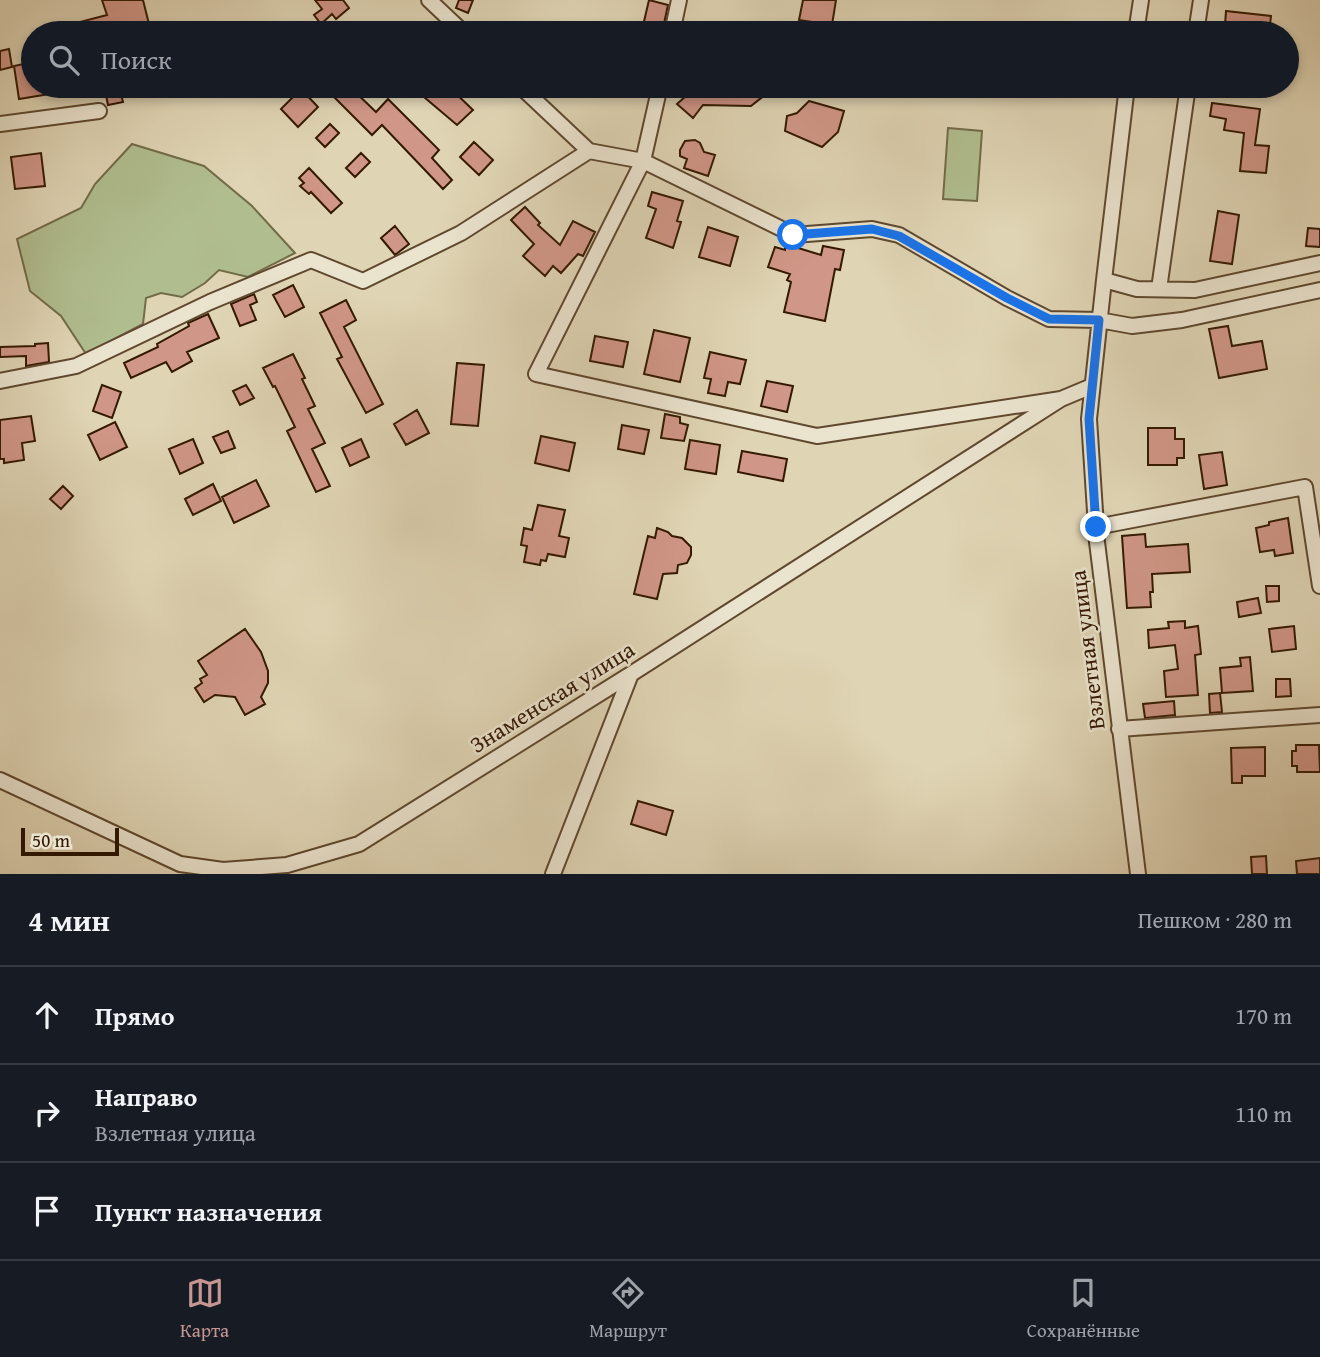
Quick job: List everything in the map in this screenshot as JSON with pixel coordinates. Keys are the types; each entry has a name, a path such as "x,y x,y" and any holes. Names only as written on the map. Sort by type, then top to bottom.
{"street":[{"path":"429,0 451,21"},
{"path":"675,21 679,0"},
{"path":"1138,21 1141,0"},
{"path":"1198,21 1201,0"},
{"path":"533,98 589,151 643,161 793,235 872,229 899,236 1049,319 1099,320 1132,326 1182,320 1320,290"},
{"path":"657,98 643,161 536,374 817,436 1061,399"},
{"name":"Взлетная улица","path":"1126,98 1089,419 1096,527 1138,874"},
{"path":"1158,289 1186,98"},
{"path":"0,124 99,111"},
{"path":"0,381 76,366 210,302 311,260 363,281 461,233 589,151"},
{"path":"1104,280 1137,289 1195,290 1320,263"},
{"name":"Знаменская улица","path":"0,780 180,864 252,871 287,865 359,844 1061,399 1092,386"},
{"path":"1096,527 1305,487 1320,586"},
{"path":"553,874 631,674"},
{"path":"1119,729 1320,715"}],"green space":[{"path":"948,128 982,131 977,201 943,199"},
{"path":"132,144 204,166 252,206 295,253 248,277 219,270 205,283 182,297 161,293 146,298 143,324 86,354 61,316 30,291 17,239 81,208 95,184"}],"building":[{"path":"102,0 143,0 148,21 84,21 107,15"},
{"path":"315,0 343,0 349,8 336,19 332,14 324,21 319,21 314,15 322,9"},
{"path":"459,0 473,0 468,13 456,8"},
{"path":"649,0 668,5 665,21 644,21"},
{"path":"803,0 836,0 833,21 799,20"},
{"path":"1226,11 1271,16 1270,21 1225,21"},
{"path":"9,49 12,67 0,70 0,51"},
{"path":"21,65 21,98 25,98 19,99 14,66"},
{"path":"107,98 122,98 123,102 108,105"},
{"path":"292,98 310,98 318,107 298,127 281,109"},
{"path":"335,98 361,98 376,112 388,99 439,150 432,158 452,180 443,189 382,125 372,135"},
{"path":"425,98 460,98 473,110 457,125"},
{"path":"684,98 761,98 751,106 703,105 693,118 677,104"},
{"path":"809,101 844,111 838,132 822,147 785,131 787,116 797,113"},
{"path":"1212,103 1260,109 1255,145 1269,146 1266,173 1240,171 1244,133 1224,130 1226,119 1210,116"},
{"path":"330,124 339,133 325,147 316,138"},
{"path":"695,140 700,143 704,152 715,155 708,176 684,168 687,159 680,156 680,150 685,141"},
{"path":"474,142 493,160 479,175 460,157"},
{"path":"41,153 45,186 15,189 11,157"},
{"path":"361,153 370,162 355,177 346,168"},
{"path":"309,168 342,203 331,213 311,192 309,194 300,186 304,183 299,178"},
{"path":"652,192 683,201 677,221 681,222 673,248 646,238 656,209 648,206"},
{"path":"525,207 540,223 538,225 560,245 573,221 595,232 583,256 578,254 561,273 553,266 545,276 523,256 534,244 511,220"},
{"path":"1218,211 1239,215 1232,264 1210,261"},
{"path":"395,226 409,244 395,255 381,238"},
{"path":"708,227 738,237 730,266 699,257"},
{"path":"1308,228 1320,229 1320,247 1306,246"},
{"path":"785,244 821,255 823,246 844,250 840,270 835,269 825,321 784,312 791,282 787,280 790,274 768,267 775,247 785,250"},
{"path":"293,285 304,307 285,317 273,295"},
{"path":"254,294 257,302 250,305 256,320 240,326 231,304"},
{"path":"346,300 356,320 344,327 383,404 366,413 337,359 342,357 320,313"},
{"path":"208,314 219,338 187,352 192,361 172,372 166,362 131,378 124,363 158,347 157,344 189,326 188,323"},
{"path":"1228,326 1232,346 1262,341 1267,369 1219,378 1209,329"},
{"path":"654,330 690,338 680,382 644,374"},
{"path":"595,336 628,342 623,367 590,361"},
{"path":"48,343 49,362 26,366 26,356 0,357 0,347"},
{"path":"710,352 746,360 740,384 728,382 725,396 708,393 711,379 704,378"},
{"path":"293,354 315,406 308,409 325,443 312,449 330,486 316,492 287,431 295,427 263,368"},
{"path":"457,363 484,365 478,426 451,424"},
{"path":"767,381 793,386 787,412 761,406"},
{"path":"102,385 121,392 112,418 93,411"},
{"path":"246,385 254,398 240,405 233,391"},
{"path":"417,410 429,433 406,445 394,424"},
{"path":"665,414 680,417 680,423 688,425 684,441 661,438"},
{"path":"31,416 35,441 22,443 24,460 4,463 4,459 0,459 0,420"},
{"path":"115,422 127,447 100,460 88,435"},
{"path":"622,425 649,430 644,454 618,449"},
{"path":"1148,428 1175,428 1175,439 1184,439 1184,458 1177,458 1177,465 1148,465"},
{"path":"228,431 235,448 221,453 213,437"},
{"path":"541,436 575,443 569,471 535,463"},
{"path":"193,439 203,463 180,474 169,449"},
{"path":"361,439 369,457 350,466 342,448"},
{"path":"690,440 720,445 716,474 685,469"},
{"path":"742,451 787,459 783,481 738,472"},
{"path":"1222,452 1227,485 1204,489 1199,455"},
{"path":"256,480 269,506 234,523 222,497"},
{"path":"213,484 221,501 193,515 185,499"},
{"path":"63,486 73,496 61,509 50,499"},
{"path":"538,505 565,510 559,536 569,538 565,557 548,554 546,561 541,560 540,565 524,562 527,546 521,545 524,528 532,530"},
{"path":"1288,518 1293,553 1275,556 1274,550 1260,552 1256,528"},
{"path":"657,528 682,538 691,547 691,555 687,563 678,565 677,573 663,574 657,599 634,594 648,536 655,538"},
{"path":"1145,534 1146,547 1188,544 1190,572 1152,574 1151,607 1127,608 1122,536"},
{"path":"1266,586 1279,586 1279,601 1267,602"},
{"path":"1258,598 1261,613 1239,617 1237,602"},
{"path":"1185,621 1185,628 1198,626 1201,654 1195,655 1198,695 1166,697 1164,671 1178,669 1175,645 1149,648 1148,630 1169,628 1168,622"},
{"path":"1294,626 1296,649 1272,652 1269,629"},
{"path":"245,629 261,652 268,671 268,683 261,697 265,704 245,715 235,697 215,695 204,702 195,688 202,683 200,679 207,675 198,661"},
{"path":"1250,657 1253,691 1222,693 1220,668 1241,666 1240,658"},
{"path":"1276,679 1290,679 1291,696 1276,697"},
{"path":"1220,693 1222,712 1210,713 1209,694"},
{"path":"1174,701 1175,715 1145,718 1143,704"},
{"path":"1296,745 1319,745 1320,772 1297,772 1297,766 1292,766 1292,751 1296,751"},
{"path":"1265,747 1265,776 1242,776 1242,783 1232,783 1231,748"},
{"path":"638,801 673,811 666,835 631,824"},
{"path":"1266,856 1267,874 1252,874 1251,857"},
{"path":"1320,858 1320,874 1297,874 1296,861"}],"route":[{"path":"793,235 872,229 899,236 1049,319 1099,320 1089,419 1096,527"}]}
